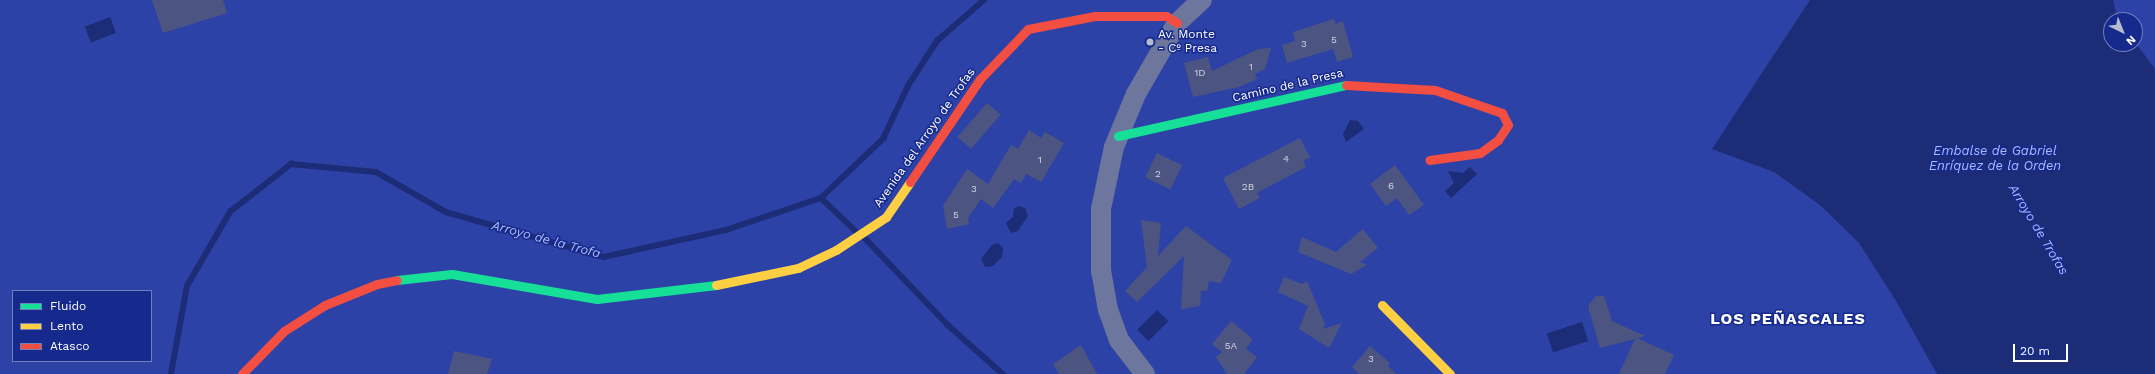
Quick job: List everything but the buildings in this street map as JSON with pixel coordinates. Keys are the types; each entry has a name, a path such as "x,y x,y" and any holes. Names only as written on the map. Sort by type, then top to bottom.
{"street":[{"path":"1145,374 1119,340 1101,272 1101,208 1118,136 1160,48 1177,23 1202,0"},
{"name":"Avenida del Arroyo de Trofas","path":"242,374 284,331 325,305 377,284 418,276 452,274 597,299 695,290 798,268 836,250 886,217 980,79 1028,29 1095,16 1166,16 1177,23"},
{"name":"Camino de la Presa","path":"1118,136 1351,84 1435,90 1502,113 1508,125 1498,140 1480,153 1429,160"},
{"path":"1382,305 1450,374"}],"shaded area":[{"path":"0,0 2155,0 2155,374 0,374"}],"water":[{"name":"Embalse de Gabriel Enríquez de la Orden","path":"1810,0 2113,0 2116,12 2103,12 2103,52 2142,52 2155,69 2155,374 1937,374 1896,301 1859,243 1820,205 1774,172 1712,149"},
{"path":"110,17 116,33 91,43 85,27"},
{"path":"1350,120 1358,121 1364,129 1346,142 1343,134"},
{"path":"1470,167 1477,174 1451,198 1445,191 1454,183 1448,171 1463,173"},
{"path":"1019,206 1025,208 1028,216 1018,231 1011,233 1006,223 1013,217 1014,208"},
{"path":"998,243 1003,248 1002,257 993,266 985,267 981,259 992,245"},
{"path":"1157,310 1168,321 1149,341 1137,330"},
{"path":"1582,322 1588,341 1553,352 1547,333"}],"waterway":[{"name":"Arroyo de la Trofa","path":"171,374 187,286 230,212 291,164 376,172 446,212 604,257 726,230 821,198 883,139 908,86 937,41 984,0"},
{"path":"821,198 857,232"},
{"path":"864,237 948,325 1003,374"}],"traffic: fast":[{"path":"1118,136 1346,85"},
{"path":"397,280 452,274 597,299 716,285"}],"traffic: slow":[{"path":"716,285 798,268 836,250 886,217 910,182"},
{"path":"1382,305 1450,374"}],"traffic: jam":[{"path":"910,182 980,79 1028,29 1095,16 1166,16 1177,23"},
{"path":"1346,85 1435,90 1502,113 1508,125 1498,140 1480,153 1429,160"},
{"path":"242,374 284,331 325,305 377,284 397,280"}],"place":[{"name":"Av. Monte - Cº Presa","path":"1150,42"}],"district":[{"name":"LOS PEÑASCALES","path":"1788,319"}],"water label":[{"name":"Arroyo de Trofas","path":"2038,230"}]}
